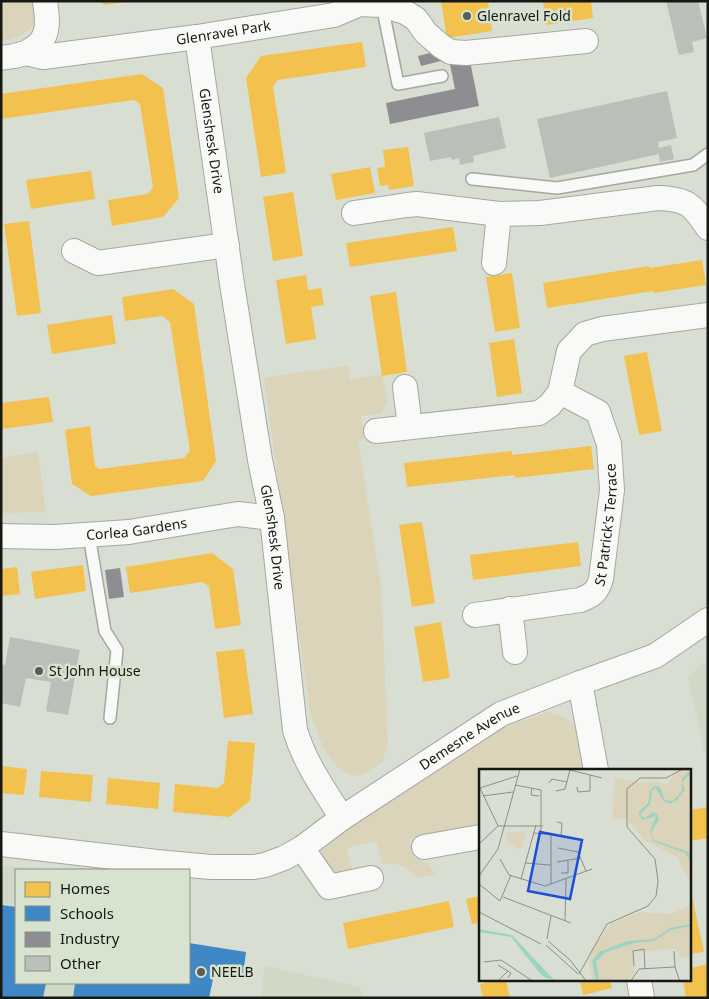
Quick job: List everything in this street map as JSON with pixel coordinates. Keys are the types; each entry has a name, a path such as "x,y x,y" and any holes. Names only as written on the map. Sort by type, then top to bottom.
{"street":[{"path":"26,53 40,43 47,29 45,1"},
{"path":"358,3 382,5 405,12 416,19 434,41 451,52 466,53 586,41"},
{"name":"Glenravel Park","path":"1,58 26,53 43,57 198,37 334,15 358,3"},
{"path":"47,29 67,45 82,52"},
{"name":"Glenshesk Drive","path":"198,37 260,460 272,518 295,730 305,759 342,818"},
{"path":"354,213 417,204 499,214 540,213 658,198 678,200 693,208 708,228"},
{"path":"494,263 499,214"},
{"path":"74,251 98,263 227,245"},
{"path":"376,431 539,413 550,405 560,392 570,351 585,334 602,329 708,315"},
{"path":"405,387 410,427"},
{"name":"St Patrick's Terrace","path":"475,614 580,600 598,589 602,579 612,490 609,444 598,412 560,392"},
{"name":"Corlea Gardens","path":"1,536 48,537 128,532 238,514 272,518"},
{"path":"510,609 515,652"},
{"name":"Demesne Avenue","path":"1,844 212,867 260,866 284,858 302,848 342,818 501,714 655,656 708,620"},
{"path":"580,683 596,769"},
{"path":"438,852 479,837"},
{"path":"302,848 329,887 371,878"},
{"path":"639,982 642,998"}],"lane":[{"path":"382,5 398,84 442,76"},
{"path":"472,179 557,188 693,165 708,154"},
{"path":"89,535 105,631 117,650 110,718"}],"shaded area":[{"path":"1,1 35,1 38,19 31,28 22,34 12,39 1,41"},
{"path":"349,365 350,379 382,375 388,402 381,414 361,416 364,440 358,441 381,585 388,743 382,763 361,775 351,775 342,771 334,764 327,754 310,713 264,378"},
{"path":"38,452 46,512 1,513 1,458"},
{"path":"708,660 708,769 688,676"},
{"path":"547,712 559,715 568,719 578,732 585,769 479,769 479,825 409,839 413,857 428,864 436,874 416,878 409,870 402,866 383,864 376,841 347,848 353,872 336,874 322,863 323,850 358,819 495,731"},
{"path":"1,865 42,869 15,869 15,984 75,984 73,998 1,998"},
{"path":"265,966 360,987 363,998 261,998"}],"building: Homes":[{"path":"99,1 125,1 125,2 105,5"},
{"name":"Glenravel Fold","path":"441,1 488,1 492,31 447,38"},
{"name":"Glenravel Fold","path":"543,1 591,1 593,18 546,25"},
{"path":"362,42 366,67 278,80 273,86 286,173 261,177 246,78 261,56"},
{"path":"142,74 163,88 179,198 163,217 112,226 108,200 148,194 153,187 140,104 134,100 1,119 1,94"},
{"path":"408,147 414,186 389,190 388,185 380,186 377,168 385,167 383,150"},
{"path":"370,167 375,193 336,200 331,174"},
{"path":"91,171 95,199 31,209 26,180"},
{"path":"293,192 303,256 273,261 263,197"},
{"path":"29,221 41,313 17,316 4,224"},
{"path":"453,227 457,251 350,267 346,243"},
{"path":"702,260 706,285 654,293 653,291 547,308 543,283 649,266 650,268"},
{"path":"512,273 520,328 495,332 486,277"},
{"path":"306,275 308,290 321,288 324,305 311,307 316,339 286,344 276,280"},
{"path":"173,289 194,304 216,461 203,481 91,496 72,484 65,430 90,426 95,466 99,469 184,458 190,451 170,322 162,316 125,321 122,297"},
{"path":"396,292 407,372 382,376 370,296"},
{"path":"112,315 116,344 52,354 47,325"},
{"path":"514,339 522,393 497,397 489,343"},
{"path":"647,352 662,431 639,435 624,356"},
{"path":"49,397 53,422 1,429 1,403"},
{"path":"591,446 594,469 515,478 515,475 407,487 404,463 512,451 512,455"},
{"path":"422,522 435,603 412,607 399,525"},
{"path":"578,542 581,566 473,580 470,555"},
{"path":"212,553 233,569 241,625 215,629 209,586 202,582 130,593 126,567"},
{"path":"83,565 86,591 35,599 31,572"},
{"path":"17,567 20,594 1,596 1,569"},
{"path":"441,622 450,678 423,682 414,627"},
{"path":"244,649 253,714 224,718 216,652"},
{"path":"228,741 255,743 250,801 229,817 173,812 175,784 218,788 224,783"},
{"path":"1,766 27,769 24,795 1,793"},
{"path":"41,771 93,775 91,802 39,797"},
{"path":"108,778 160,783 158,809 106,804"},
{"path":"708,807 708,838 692,841 692,810"},
{"path":"479,896 479,923 472,924 466,899"},
{"path":"692,896 704,952 692,954"},
{"path":"449,901 454,927 348,949 343,923"},
{"path":"708,964 708,998 686,998 683,982 692,982 692,968"},
{"path":"506,982 510,998 483,998 480,984"},
{"path":"580,982 610,982 612,988 583,995"}],"building: Schools":[{"path":"1,905 15,907 15,984 46,984 43,998 1,998"},
{"name":"NEELB","path":"190,943 246,952 243,975 215,970 209,998 73,998 75,984 190,984"}],"building: Industry":[{"path":"438,51 441,61 421,66 418,56"},
{"path":"469,56 479,106 390,124 386,103 455,89 449,60"},
{"path":"120,568 124,597 109,599 105,570"}],"building: Other":[{"path":"666,1 698,1 707,38 692,42 694,52 679,55"},
{"path":"667,91 677,138 658,142 659,148 671,145 674,159 660,162 659,154 550,178 537,119"},
{"path":"499,117 506,148 473,156 474,162 460,165 459,158 452,160 451,157 430,161 424,133"},
{"name":"St John House","path":"10,637 80,650 68,715 46,711 51,682 26,678 20,707 1,703 1,664 5,665"}],"place":[{"name":"Glenravel Fold","path":"467,16"},
{"name":"St John House","path":"39,671"},
{"name":"NEELB","path":"201,972"}]}
